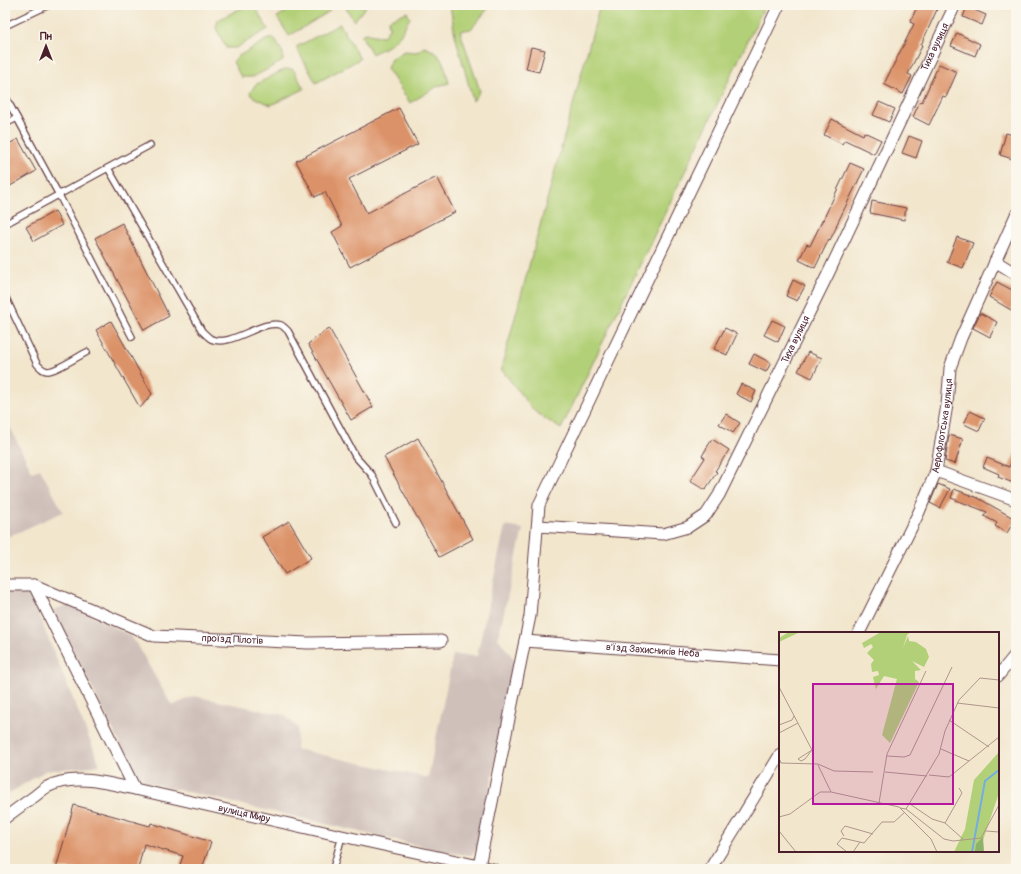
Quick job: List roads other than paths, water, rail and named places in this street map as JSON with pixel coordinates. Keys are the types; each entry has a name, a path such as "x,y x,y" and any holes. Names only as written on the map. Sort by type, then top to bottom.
{"street":[{"path":"479,866 530,616 540,505 779,5"},
{"name":"Тиха вулиця","path":"538,526 663,534 688,527 706,514 719,495 828,274 955,5"},
{"name":"Аерофлотська вулиця","path":"859,632 919,512 936,470 947,405 950,368 961,338 1016,214"},
{"path":"995,261 1016,274"},
{"path":"936,470 1016,500"},
{"name":"проїзд Пілотів","path":"5,585 34,585 154,636 308,643 441,641"},
{"path":"34,585 134,789"},
{"name":"в'їзд Захисників Неба","path":"525,641 779,660"},
{"path":"999,675 1016,654"},
{"path":"710,869 779,757"},
{"name":"вулиця Миру","path":"5,818 47,787 58,782 83,780 134,789 493,869"}],"lane":[{"path":"5,26 49,5"},
{"path":"5,96 59,194 132,337"},
{"path":"5,124 17,118"},
{"path":"5,224 150,145"},
{"path":"108,168 202,331 211,339 222,341 272,325 281,325 288,331 355,456 372,475 396,523"},
{"path":"5,296 37,364 42,370 48,371 55,369 87,352"},
{"path":"333,869 342,836"}]}
